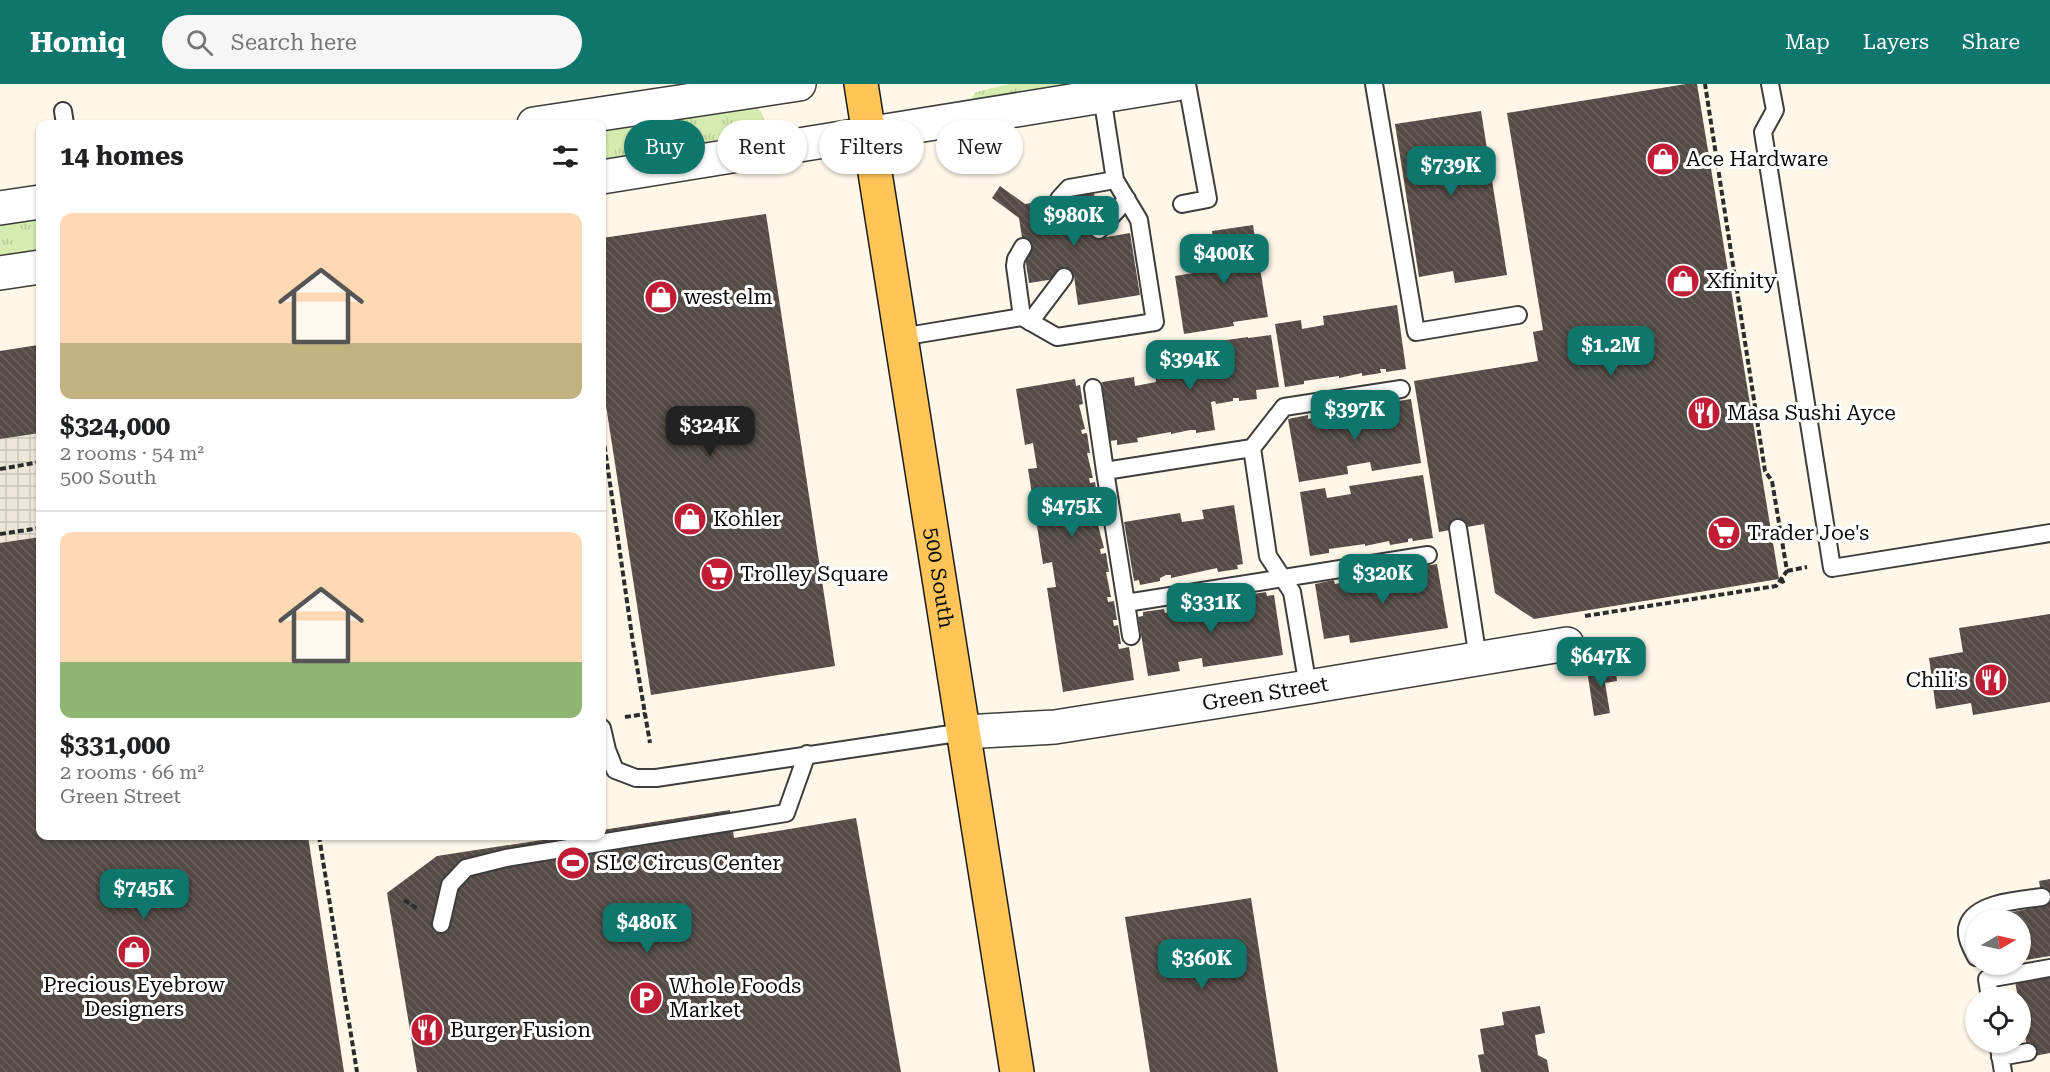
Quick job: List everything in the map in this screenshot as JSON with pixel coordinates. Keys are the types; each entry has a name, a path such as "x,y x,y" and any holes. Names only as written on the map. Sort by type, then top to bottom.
{"main road":[{"name":"500 South","path":"861,84 867,120"},
{"name":"500 South","path":"875,174 1017,1072"}],"street":[{"path":"560,120 799,84"},
{"path":"924,125 1176,84"},
{"path":"606,176 819,142"},
{"path":"0,208 36,203"},
{"path":"0,273 36,268"},
{"name":"Green Street","path":"964,732 1055,727 1478,659 1574,631"}],"lane":[{"path":"1182,204 1208,199 1187,84"},
{"path":"1374,84 1416,332 1518,315"},
{"path":"1770,84 1775,110 1763,132 1832,568 2050,533"},
{"path":"901,337 1026,320 1057,337 1155,321 1138,220 1115,180 1102,96"},
{"path":"1059,199 1069,188 1115,180"},
{"path":"1099,230 1127,199"},
{"path":"1023,247 1015,266 1026,320"},
{"path":"1026,320 1064,277"},
{"path":"1093,388 1131,636"},
{"path":"1105,471 1252,448 1284,407 1401,389"},
{"path":"1252,448 1268,556 1292,592 1308,687"},
{"path":"1458,528 1478,659"},
{"path":"1126,603 1428,555"},
{"path":"606,746 615,770 636,778 656,778 964,732"},
{"path":"441,924 450,885 466,868 506,858 786,813 807,754"},
{"path":"1985,909 2042,897"},
{"path":"2031,969 2050,968"},
{"path":"2000,1057 2022,1053"}],"path":[{"path":"1574,631 1776,586 1786,570 1772,481 1765,471 1705,84"},
{"path":"606,455 650,743"},
{"path":"0,469 36,463"},
{"path":"0,534 36,529"},
{"path":"1786,570 1809,567"},
{"path":"1781,578 1785,586"},
{"path":"622,717 645,714"},
{"path":"320,840 357,1072"}],"green space":[{"path":"1009,84 1099,84 977,102 972,97 976,92"},
{"path":"753,105 758,108 764,120 717,120 717,142 705,144 705,120 640,120"},
{"path":"624,122 624,158 606,161 606,124"},
{"path":"36,216 36,254 0,259 0,222"}],"shaded area":[{"path":"36,434 36,538 0,543 0,439"}],"building":[{"path":"1697,84 1779,579 1534,619 1495,593 1484,524 1439,532 1414,381 1538,361 1533,332 1543,330 1507,113"},
{"path":"1481,111 1507,275 1455,283 1453,271 1419,277 1395,124"},
{"path":"1000,186 1025,204 1094,193 1101,238 1130,233 1140,295 1078,305 1074,276 1029,283 1019,218 992,198"},
{"path":"766,214 835,666 651,695 606,406 606,237"},
{"path":"1253,225 1268,317 1233,322 1234,326 1184,334 1175,276 1218,269 1212,231"},
{"path":"1397,305 1406,369 1386,372 1386,369 1380,369 1381,373 1362,376 1362,373 1339,378 1339,376 1304,381 1304,384 1285,387 1275,324 1301,320 1302,329 1324,325 1323,316"},
{"path":"1271,335 1279,387 1256,390 1257,399 1239,401 1239,398 1233,398 1233,401 1216,404 1215,401 1211,402 1215,430 1196,433 1196,430 1171,434 1171,432 1137,438 1138,442 1117,445 1117,440 1110,441 1102,382 1134,377 1135,386 1156,382 1155,374 1202,367 1198,344"},
{"path":"36,345 36,434 0,439 0,351"},
{"path":"1075,379 1076,386 1080,385 1083,404 1079,405 1085,429 1081,430 1082,434 1087,433 1090,453 1087,453 1093,478 1089,478 1090,483 1095,482 1098,500 1095,501 1095,506 1099,506 1102,524 1098,525 1104,548 1100,549 1101,554 1106,553 1109,572 1106,572 1111,597 1107,597 1108,602 1114,601 1117,620 1113,620 1114,626 1118,625 1121,644 1118,644 1119,649 1129,647 1134,680 1063,692 1047,588 1056,587 1052,562 1043,564 1028,469 1037,468 1033,443 1025,445 1016,389"},
{"path":"1411,399 1421,463 1372,471 1370,462 1347,466 1348,474 1299,482 1288,419 1308,415 1308,419 1338,415 1337,411 1356,408 1356,412 1362,409 1392,406 1392,402"},
{"path":"1423,475 1433,538 1413,541 1412,538 1408,539 1408,542 1390,545 1389,541 1329,549 1329,553 1310,556 1300,492 1325,488 1327,498 1351,494 1349,486"},
{"path":"1234,505 1243,564 1237,565 1238,569 1218,572 1217,568 1171,578 1171,575 1166,575 1160,578 1160,581 1140,585 1139,580 1134,581 1124,522 1180,513 1182,522 1204,519 1202,510"},
{"path":"36,538 36,840 309,840 344,1072 0,1072 0,543"},
{"path":"1437,564 1448,628 1350,643 1349,635 1324,639 1315,584 1334,580 1335,584 1359,579 1359,583 1365,582 1364,576 1383,573 1383,577 1388,576 1388,572 1406,569 1407,573 1418,571 1417,567"},
{"path":"1266,592 1267,596 1274,595 1283,655 1203,667 1202,658 1178,662 1180,671 1148,676 1138,617 1143,616 1143,612 1164,609 1165,613 1170,612 1169,608 1187,605 1188,608 1212,603 1214,606 1218,605 1217,600 1235,597 1236,601 1248,599 1247,595"},
{"name":"Chili's","path":"2050,614 2050,702 1973,715 1971,703 1936,709 1929,658 1963,652 1959,628"},
{"path":"1615,665 1617,681 1605,683 1610,713 1594,716 1587,670"},
{"name":"Whole Foods Market","path":"730,810 734,838 856,818 901,1072 417,1072 387,893 437,856 542,840 606,840 606,829"},
{"path":"2050,879 2050,956 2031,959 2031,909 2027,909 2043,906 2039,881"},
{"path":"1251,898 1278,1072 1150,1072 1125,917"},
{"path":"2050,975 2050,1053 2029,1057 2028,1053 2031,1053 2031,987 2016,987 2015,981"},
{"path":"1540,1006 1545,1033 1535,1035 1538,1055 1547,1060 1549,1072 1481,1072 1478,1055 1484,1054 1480,1029 1504,1025 1502,1012"}],"place":[{"name":"Ace Hardware","path":"1663,159"},
{"name":"Xfinity","path":"1683,281"},
{"name":"west elm","path":"661,297"},
{"name":"Masa Sushi Ayce","path":"1704,413"},
{"name":"Kohler","path":"690,519"},
{"name":"Trader Joe's","path":"1724,533"},
{"name":"Trolley Square","path":"717,574"},
{"name":"Chili's","path":"1991,680"},
{"name":"SLC Circus Center","path":"573,863"},
{"name":"Precious Eyebrow Designers","path":"134,952"},
{"name":"Whole Foods Market","path":"646,998"},
{"name":"Burger Fusion","path":"427,1030"}]}
